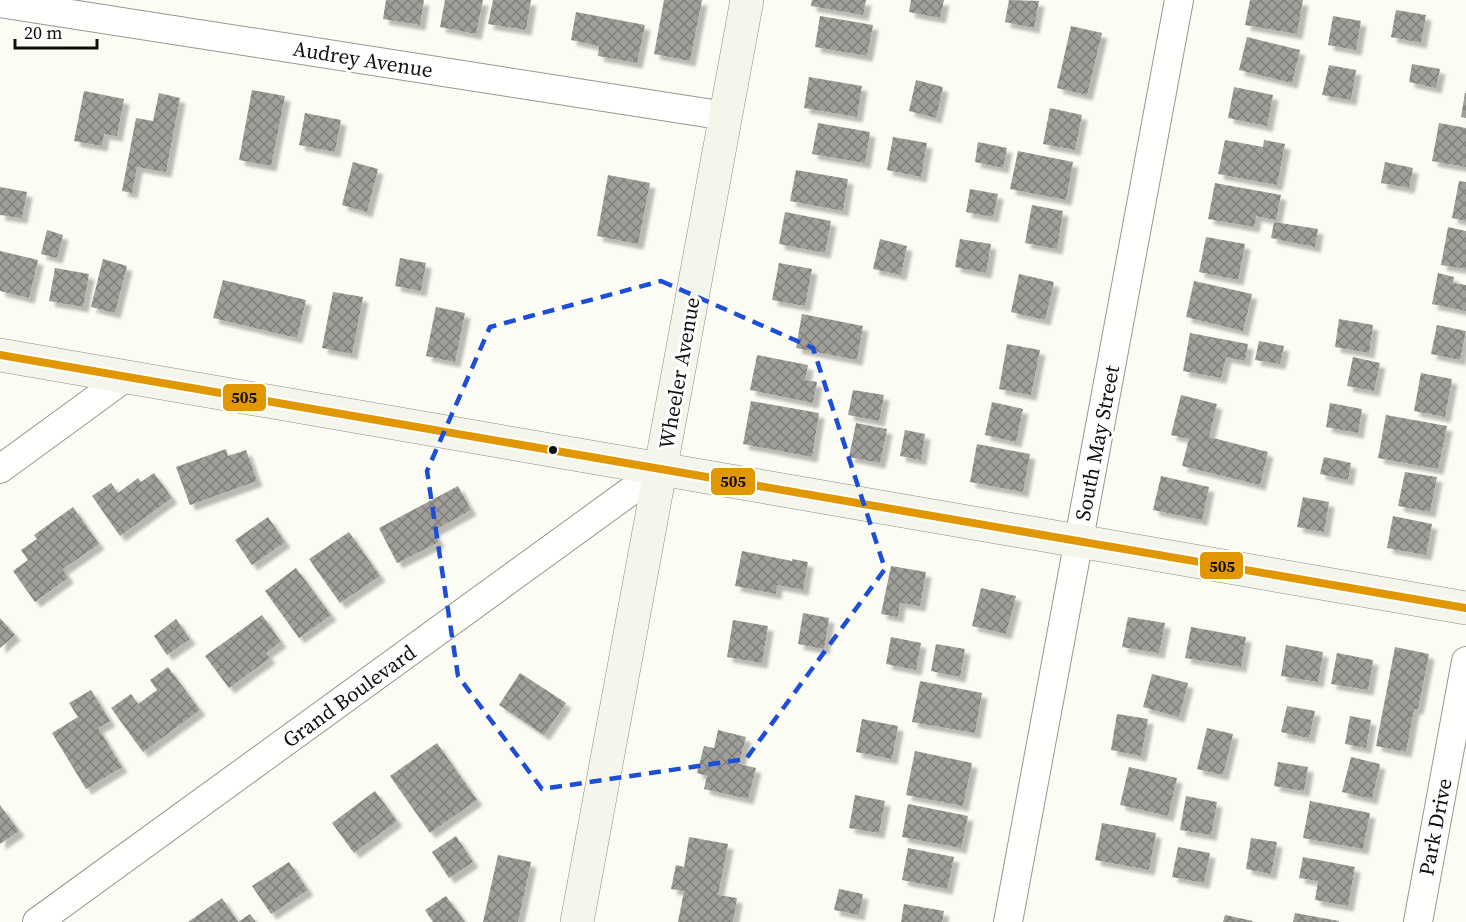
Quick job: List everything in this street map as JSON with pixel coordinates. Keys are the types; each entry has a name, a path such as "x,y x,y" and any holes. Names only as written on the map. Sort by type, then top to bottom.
{"street":[{"name":"Wheeler Avenue","path":"577,922 747,0"},
{"name":"South May Street","path":"1008,922 1179,0"},
{"name":"Audrey Avenue","path":"0,3 726,116"},
{"path":"0,356 1466,608"},
{"path":"0,469 126,377"},
{"name":"Grand Boulevard","path":"37,922 661,469"},
{"name":"Park Drive","path":"1418,922 1466,661"}],"highlighted area":[{"path":"661,281 813,348 885,569 746,759 542,789 458,676 427,471 490,327"}],"building":[{"path":"386,0 424,0 420,25 383,19"},
{"path":"445,0 483,0 476,34 440,27"},
{"path":"493,0 531,0 526,30 488,24"},
{"path":"664,0 702,0 690,61 654,54"},
{"path":"812,0 866,0 863,15 811,6"},
{"path":"911,0 944,0 940,18 909,12"},
{"path":"1009,0 1039,1 1034,28 1005,22"},
{"path":"1250,0 1303,0 1297,34 1245,25"},
{"path":"1396,10 1426,15 1421,43 1391,37"},
{"path":"576,12 645,25 637,63 598,56 599,46 571,40"},
{"path":"820,16 873,25 867,56 815,47"},
{"path":"1333,16 1361,21 1356,50 1328,45"},
{"path":"1071,26 1102,33 1087,95 1057,88"},
{"path":"1247,37 1300,50 1292,83 1239,70"},
{"path":"1412,64 1440,69 1436,88 1409,82"},
{"path":"1329,65 1356,70 1351,100 1322,95"},
{"path":"809,77 862,86 857,117 804,108"},
{"path":"916,80 943,87 936,118 909,111"},
{"path":"1234,87 1273,95 1267,126 1228,118"},
{"path":"252,90 285,96 271,166 239,160"},
{"path":"84,91 124,99 117,136 104,134 102,146 74,141"},
{"path":"159,93 180,98 166,172 137,167 132,193 122,191 136,118 153,121"},
{"path":"1466,93 1466,118 1461,117"},
{"path":"1050,108 1082,115 1075,150 1043,144"},
{"path":"305,113 341,120 335,152 299,145"},
{"path":"818,123 870,132 865,163 812,154"},
{"path":"1439,123 1466,128 1466,167 1432,161"},
{"path":"893,137 927,143 921,177 887,170"},
{"path":"1225,140 1263,147 1264,140 1285,144 1277,185 1218,174"},
{"path":"978,142 1007,148 1003,168 975,162"},
{"path":"1018,151 1073,162 1066,200 1010,189"},
{"path":"353,162 378,169 367,212 342,205"},
{"path":"1385,162 1413,168 1409,188 1381,183"},
{"path":"796,170 848,179 843,211 790,201"},
{"path":"608,175 650,183 638,244 597,236"},
{"path":"1459,181 1466,182 1466,221 1452,218"},
{"path":"1215,183 1281,195 1276,220 1256,216 1254,227 1208,219"},
{"path":"0,187 27,192 22,218 0,215"},
{"path":"970,189 998,194 993,217 966,212"},
{"path":"1032,205 1063,211 1057,249 1025,243"},
{"path":"785,212 831,221 825,253 779,244"},
{"path":"1274,222 1318,229 1315,247 1271,238"},
{"path":"1448,227 1466,231 1466,269 1441,265"},
{"path":"47,230 63,235 57,258 41,254"},
{"path":"1206,237 1245,244 1238,280 1199,272"},
{"path":"880,239 907,246 901,275 873,269"},
{"path":"960,239 991,244 986,273 955,267"},
{"path":"0,251 38,260 29,298 0,291"},
{"path":"400,258 426,263 421,291 395,286"},
{"path":"103,259 127,266 115,313 91,307"},
{"path":"779,263 812,269 805,306 772,300"},
{"path":"55,268 89,274 83,307 49,301"},
{"path":"1438,273 1454,277 1453,283 1466,285 1466,311 1432,304"},
{"path":"1019,274 1054,282 1045,320 1011,312"},
{"path":"223,280 306,300 297,338 213,318"},
{"path":"1194,281 1252,294 1243,331 1186,317"},
{"path":"333,292 363,297 352,354 322,348"},
{"path":"436,307 465,313 455,362 426,356"},
{"path":"802,314 863,326 857,360 796,348"},
{"path":"1339,319 1373,325 1369,353 1335,347"},
{"path":"1437,325 1466,331 1460,360 1431,354"},
{"path":"1190,333 1248,344 1245,361 1226,357 1221,378 1183,371"},
{"path":"1259,341 1284,346 1280,364 1255,360"},
{"path":"1007,344 1040,350 1031,395 999,389"},
{"path":"757,355 808,365 805,380 817,382 813,403 750,390"},
{"path":"1353,357 1380,363 1374,391 1347,386"},
{"path":"1421,373 1452,379 1445,417 1414,411"},
{"path":"853,390 884,395 879,421 848,415"},
{"path":"1181,395 1217,404 1209,437 1268,452 1260,485 1182,466 1189,439 1171,435"},
{"path":"751,401 819,413 812,457 743,444"},
{"path":"992,402 1023,409 1016,442 985,435"},
{"path":"1330,403 1362,409 1358,433 1326,427"},
{"path":"1386,415 1447,426 1438,469 1378,458"},
{"path":"856,423 887,429 880,463 849,457"},
{"path":"905,430 925,434 921,460 900,456"},
{"path":"977,444 1030,454 1023,492 970,482"},
{"path":"226,449 228,456 246,450 257,481 190,505 176,467"},
{"path":"1324,457 1351,463 1348,480 1320,474"},
{"path":"1405,472 1437,477 1430,512 1398,506"},
{"path":"154,473 172,498 120,536 92,496 111,483 118,493 138,478 141,482"},
{"path":"1161,476 1209,487 1202,520 1153,510"},
{"path":"458,486 471,510 433,531 439,542 397,563 379,528"},
{"path":"1303,497 1329,502 1324,532 1297,527"},
{"path":"73,507 99,544 63,569 68,578 35,602 13,571 28,560 21,550 37,539 34,535"},
{"path":"1393,516 1432,524 1426,555 1387,548"},
{"path":"268,517 285,542 252,565 235,540"},
{"path":"349,532 380,576 340,603 309,559"},
{"path":"742,551 808,562 803,590 777,585 776,594 735,586"},
{"path":"891,566 926,572 920,606 900,603 898,617 881,614"},
{"path":"296,568 331,615 299,638 265,591"},
{"path":"981,588 1016,596 1006,634 972,626"},
{"path":"803,613 829,618 824,649 798,644"},
{"path":"262,615 281,642 266,653 270,658 229,688 205,656"},
{"path":"1128,617 1165,623 1159,653 1122,647"},
{"path":"0,618 15,635 0,648"},
{"path":"176,619 190,639 167,655 154,636"},
{"path":"733,620 768,626 762,663 727,657"},
{"path":"1191,627 1246,637 1241,667 1185,658"},
{"path":"891,637 921,643 916,670 886,664"},
{"path":"936,644 965,649 960,677 931,671"},
{"path":"1286,645 1323,652 1318,682 1281,676"},
{"path":"1395,647 1429,654 1418,709 1414,709 1406,752 1376,746"},
{"path":"1337,653 1373,660 1368,690 1331,684"},
{"path":"168,667 200,710 143,752 111,708 131,694 138,704 157,690 150,680"},
{"path":"520,673 566,703 544,735 499,705"},
{"path":"1152,674 1188,683 1179,717 1143,707"},
{"path":"920,681 982,693 975,733 912,722"},
{"path":"91,690 110,721 98,728 122,767 86,789 52,733 78,717 69,703"},
{"path":"1287,706 1315,711 1309,738 1281,732"},
{"path":"1117,714 1148,719 1141,756 1111,750"},
{"path":"1350,716 1371,720 1366,748 1345,744"},
{"path":"862,719 898,726 892,759 856,752"},
{"path":"1207,728 1233,734 1223,775 1197,769"},
{"path":"718,730 746,737 739,764 756,768 748,799 704,789 707,776 697,773 704,746 714,748"},
{"path":"437,743 477,800 430,833 390,776"},
{"path":"915,751 972,763 963,806 906,795"},
{"path":"1351,757 1380,764 1372,799 1342,792"},
{"path":"1278,762 1308,767 1304,791 1274,786"},
{"path":"1129,767 1177,778 1168,816 1120,805"},
{"path":"375,791 397,821 354,853 332,823"},
{"path":"855,795 885,801 879,833 849,828"},
{"path":"1186,796 1217,802 1211,835 1180,830"},
{"path":"1310,801 1370,813 1363,849 1303,838"},
{"path":"908,804 968,816 961,848 902,837"},
{"path":"0,805 19,831 0,844"},
{"path":"1102,823 1156,833 1149,870 1095,860"},
{"path":"456,836 473,862 449,878 432,852"},
{"path":"689,837 728,844 718,895 737,898 733,922 678,922 684,891 671,889 676,865 684,867"},
{"path":"1251,838 1277,842 1271,874 1246,869"},
{"path":"1178,847 1210,853 1204,883 1172,877"},
{"path":"908,848 954,857 947,889 902,880"},
{"path":"498,855 531,862 518,922 483,922"},
{"path":"1303,857 1355,867 1348,906 1315,900 1318,881 1299,878"},
{"path":"289,862 308,890 271,914 252,886"},
{"path":"839,889 863,894 859,915 834,910"},
{"path":"446,896 465,922 433,922 425,910"},
{"path":"222,898 238,922 188,922"},
{"path":"904,904 944,911 942,922 901,922"},
{"path":"1295,913 1339,921 1339,922 1293,922"},
{"path":"250,914 256,922 238,922"},
{"path":"1225,915 1253,921 1223,922"}],"transit line":[{"name":"505","path":"0,355 1466,608"}]}
